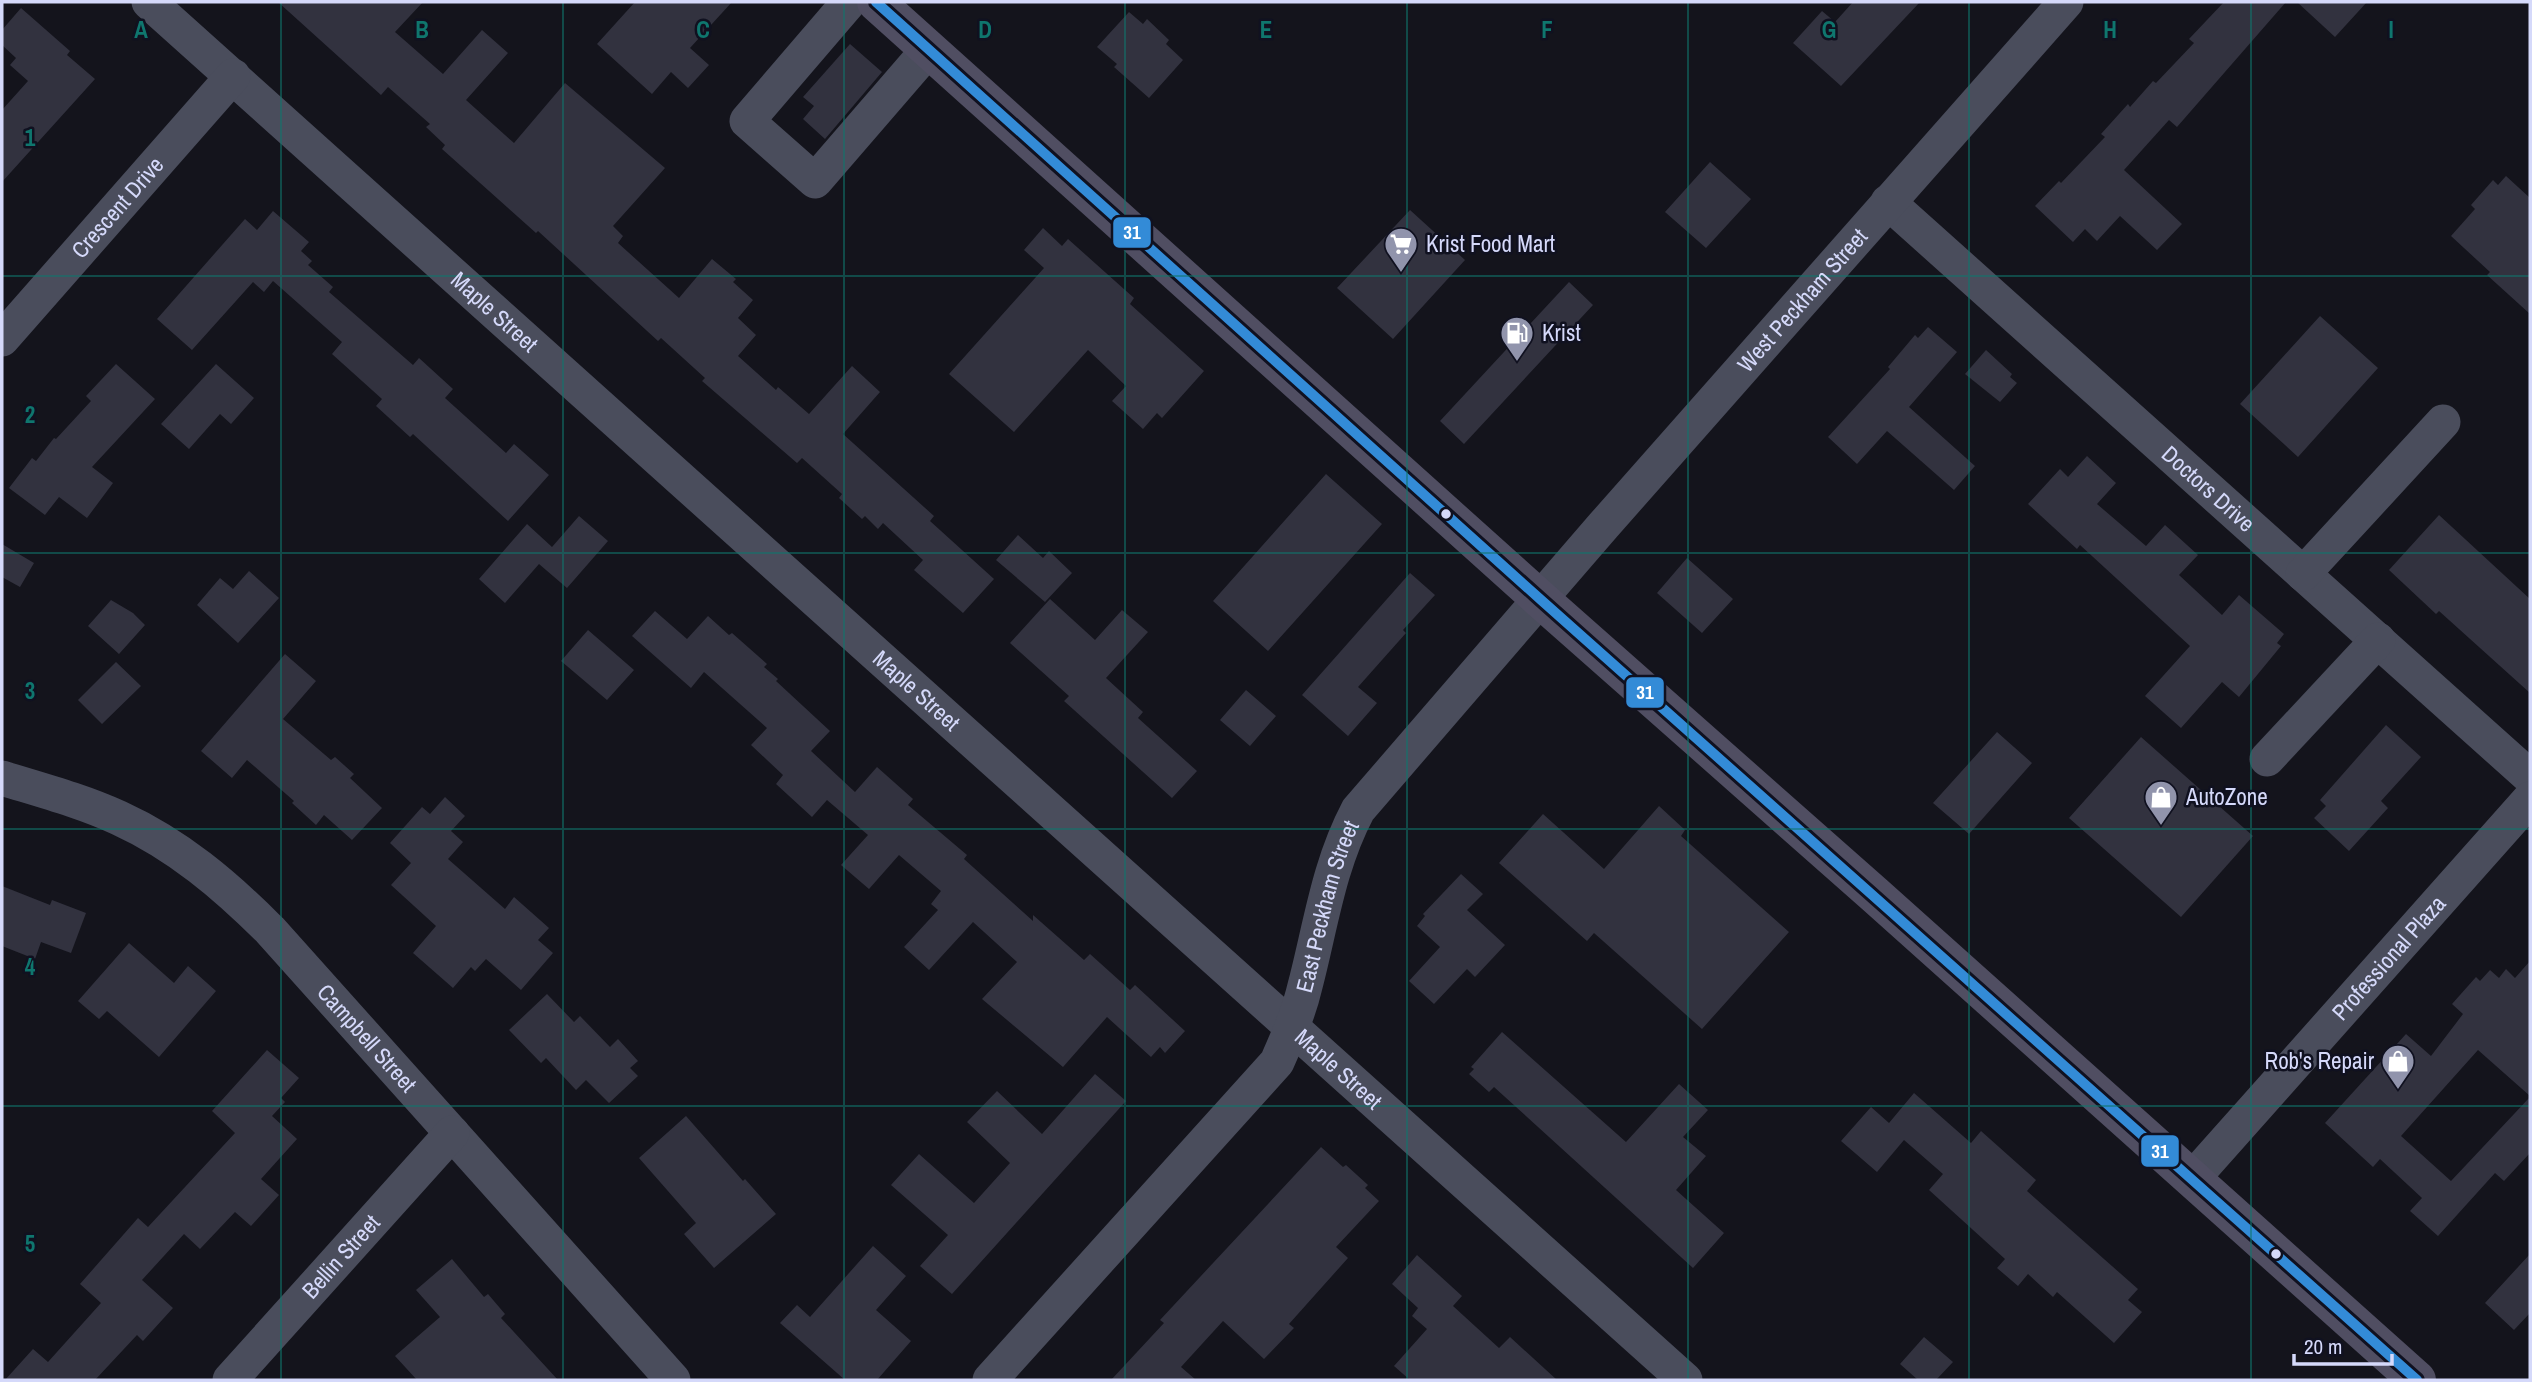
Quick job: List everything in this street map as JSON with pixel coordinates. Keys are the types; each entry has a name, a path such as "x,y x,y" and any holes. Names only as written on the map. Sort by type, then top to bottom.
{"main road":[{"path":"876,2 1540,599 2417,1380"}],"street":[{"name":"Maple Street","path":"149,2 1685,1380"},
{"path":"849,2 747,121 815,181 929,49"},
{"name":"West Peckham Street","path":"1540,599 2066,2"},
{"name":"Crescent Drive","path":"2,339 233,76"},
{"name":"Doctors Drive","path":"1888,201 2530,777"},
{"path":"2303,574 2443,422"},
{"name":"East Peckham Street","path":"1005,1375 1278,1062 1305,988 1342,841 1359,810 1540,599"},
{"path":"2267,759 2378,640"},
{"name":"Campbell Street","path":"2,778 62,796 119,818 161,840 200,866 237,896 673,1380"},
{"name":"Professional Plaza","path":"2192,1179 2530,799"},
{"name":"Bellin Street","path":"230,1380 452,1133"}],"building":[{"path":"278,2 423,2 395,32 443,74 482,30 508,53 466,100 514,143 565,83 665,168 613,226 623,236 618,243 679,298 712,259 736,279 733,282 753,300 738,318 756,335 738,356 776,390 778,387 809,414 852,366 880,392 843,434 934,516 930,521 994,579 963,613 914,570 923,560 883,523 878,529 865,516 862,519 839,498 842,494 802,458 797,463 702,381 705,378 661,338 658,341 538,231 536,233 442,149 445,145 426,127 430,124 388,87 381,95"},
{"path":"635,2 732,2 690,48 709,65 688,88 671,72 652,94 597,44"},
{"path":"1853,2 1920,2 1841,86 1793,43 1822,11 1835,22"},
{"path":"2224,2 2286,2 2177,127 2169,120 2124,170 2182,224 2157,250 2120,216 2097,241 2085,229 2073,242 2035,206 2105,137 2101,134 2128,104 2130,107 2153,81 2156,83 2194,43 2189,39"},
{"path":"2297,2 2367,2 2335,37"},
{"path":"21,8 70,51 67,55 95,79 2,182 2,110 28,81 10,65 16,58 2,45 2,30"},
{"path":"1129,12 1143,24 1147,19 1169,40 1166,44 1183,60 1149,98 1114,67 1117,64 1097,47"},
{"path":"850,44 882,72 825,139 803,119 814,106 803,97"},
{"path":"1710,162 1751,199 1706,248 1665,212"},
{"path":"2506,176 2530,198 2530,314 2487,275 2490,272 2451,236 2475,209 2471,205 2493,180 2498,185"},
{"name":"Krist Food Mart","path":"1410,210 1465,260 1393,339 1337,288"},
{"path":"273,211 309,242 301,251 312,261 308,265 333,287 329,292 413,365 419,358 453,389 445,398 506,453 514,444 549,475 508,521 413,434 410,437 376,406 382,399 332,354 342,342 273,281 264,292 253,282 192,350 157,319 245,219 257,230"},
{"path":"1043,228 1062,246 1068,239 1134,298 1130,304 1204,371 1162,418 1157,413 1143,429 1112,401 1126,386 1088,350 1014,432 949,374 1044,268 1024,250"},
{"name":"Krist","path":"1569,282 1593,305 1464,444 1440,421"},
{"path":"2320,316 2378,368 2298,457 2240,404"},
{"path":"1928,327 1957,352 1909,407 1975,466 1954,490 1887,431 1857,464 1828,437 1890,369 1888,367 1915,335 1918,338"},
{"path":"1986,350 2012,374 2010,377 2017,383 2000,402 1965,374"},
{"path":"116,364 155,399 92,467 113,483 87,518 59,497 45,515 9,488 32,458 36,461 54,438 56,439 91,401 86,396"},
{"path":"216,364 254,398 231,424 220,414 189,449 161,424"},
{"path":"2087,456 2116,483 2097,504 2146,546 2165,525 2198,555 2179,575 2222,615 2239,595 2284,634 2277,643 2281,646 2239,697 2222,682 2181,728 2145,696 2190,646 2080,545 2077,549 2028,504 2060,469 2068,477"},
{"path":"1326,474 1382,524 1268,651 1213,601"},
{"path":"2439,515 2530,599 2530,693 2439,611 2436,614 2389,570"},
{"path":"579,516 608,541 567,588 539,564 505,603 479,579 527,524 552,547"},
{"path":"1018,535 1043,558 1049,551 1072,573 1045,602 996,560"},
{"path":"2,544 34,563 20,587 2,577"},
{"path":"1687,558 1733,599 1702,633 1657,593"},
{"path":"249,571 279,598 238,643 197,605 220,578 233,589"},
{"path":"1410,573 1435,595 1403,630 1406,633 1358,687 1377,703 1348,736 1302,695"},
{"path":"1050,599 1095,640 1122,610 1148,632 1106,678 1143,712 1138,718 1197,771 1172,798 1064,701 1069,696 1010,643"},
{"path":"111,600 133,613 145,625 119,654 88,626"},
{"path":"655,611 687,639 708,616 729,635 732,633 767,664 764,667 778,679 776,681 830,731 811,751 855,792 877,767 913,799 908,805 967,855 964,859 1033,921 1033,915 1084,960 1090,954 1130,990 1135,985 1185,1031 1165,1053 1160,1047 1151,1057 1107,1017 1063,1067 982,999 1017,962 973,922 929,970 904,947 938,910 931,904 941,891 899,855 869,889 841,865 868,835 827,800 812,817 776,784 783,775 751,745 767,728 704,672 691,688 632,636"},
{"path":"588,630 634,670 607,700 561,661"},
{"path":"285,654 316,681 283,719 331,760 335,757 354,774 350,778 382,808 352,840 324,815 316,825 292,803 294,801 247,760 232,778 201,751"},
{"path":"116,662 141,686 102,724 78,700"},
{"path":"1246,690 1276,716 1250,746 1220,720"},
{"path":"2386,725 2421,757 2381,801 2388,808 2349,851 2314,818 2326,806 2320,800"},
{"path":"1997,732 2032,763 1969,834 1933,803"},
{"name":"AutoZone","path":"2141,737 2253,836 2181,917 2069,818"},
{"path":"445,797 465,816 451,831 463,842 448,859 505,909 514,897 549,928 538,940 553,953 521,990 486,959 475,971 471,967 453,988 413,953 436,926 391,885 411,863 390,843 422,807 430,814"},
{"path":"1659,806 1685,830 1681,836 1789,932 1702,1029 1594,933 1587,941 1499,863 1543,814 1604,869"},
{"path":"1461,874 1483,894 1467,910 1505,945 1475,977 1467,969 1434,1004 1409,981 1440,947 1417,926 1425,916 1423,914"},
{"path":"2,886 50,905 52,900 86,913 71,953 41,942 35,959 2,946"},
{"path":"129,943 174,983 188,966 216,991 159,1057 107,1011 99,1019 78,1001"},
{"path":"2530,961 2530,1096 2478,1050 2401,1136 2451,1181 2530,1097 2530,1153 2504,1181 2495,1173 2438,1236 2410,1211 2422,1198 2380,1159 2373,1167 2325,1123 2406,1034 2431,1056 2463,1014 2452,1004 2476,977 2480,981 2490,970 2499,978 2506,969 2515,978"},
{"path":"547,994 574,1022 580,1016 610,1047 618,1039 638,1061 630,1068 638,1076 609,1103 586,1080 576,1090 546,1058 541,1063 509,1030"},
{"path":"1502,1032 1626,1142 1679,1084 1708,1110 1683,1137 1706,1156 1676,1190 1724,1233 1693,1268 1494,1087 1489,1092 1469,1074 1474,1069 1471,1067"},
{"path":"267,1050 299,1078 281,1098 285,1102 272,1116 297,1139 261,1179 279,1195 251,1226 235,1212 200,1249 184,1234 142,1280 173,1308 143,1341 137,1335 95,1380 5,1380 33,1349 48,1362 101,1303 80,1284 138,1218 148,1227 235,1133 212,1111"},
{"path":"1095,1074 1126,1101 952,1294 920,1266 948,1235 891,1185 919,1154 974,1203 1010,1163 967,1122 997,1091 1042,1134"},
{"path":"1914,1093 1971,1143 1981,1131 2036,1180 2027,1191 2138,1289 2128,1300 2142,1312 2114,1343 2057,1292 2053,1297 2028,1274 2018,1286 1997,1268 2005,1259 1929,1190 1943,1174 1904,1140 1877,1172 1841,1141 1871,1107 1889,1123"},
{"path":"686,1116 776,1214 714,1268 684,1234 696,1223 639,1158"},
{"path":"1321,1147 1368,1185 1365,1188 1379,1201 1336,1247 1348,1258 1289,1324 1294,1328 1264,1359 1223,1321 1181,1367 1196,1380 1111,1380 1164,1323 1160,1320"},
{"path":"873,1246 906,1276 876,1310 911,1341 877,1380 845,1380 780,1323 797,1305 810,1317"},
{"path":"2530,1254 2530,1313 2514,1330 2485,1303"},
{"path":"1417,1255 1462,1296 1453,1306 1499,1348 1510,1337 1557,1380 1410,1380 1394,1366 1427,1329 1412,1316 1418,1308 1392,1284"},
{"path":"452,1259 484,1297 488,1294 505,1314 501,1318 558,1380 417,1380 395,1356 440,1317 416,1290"},
{"path":"1924,1337 1953,1362 1936,1380 1918,1380 1900,1364"}],"transit line":[{"name":"31","path":"876,2 1540,599 2417,1380"}],"place":[{"name":"Krist Food Mart","path":"1401,274"},
{"name":"Krist","path":"1517,363"},
{"name":"AutoZone","path":"2161,827"},
{"name":"Rob's Repair","path":"2398,1091"}]}
